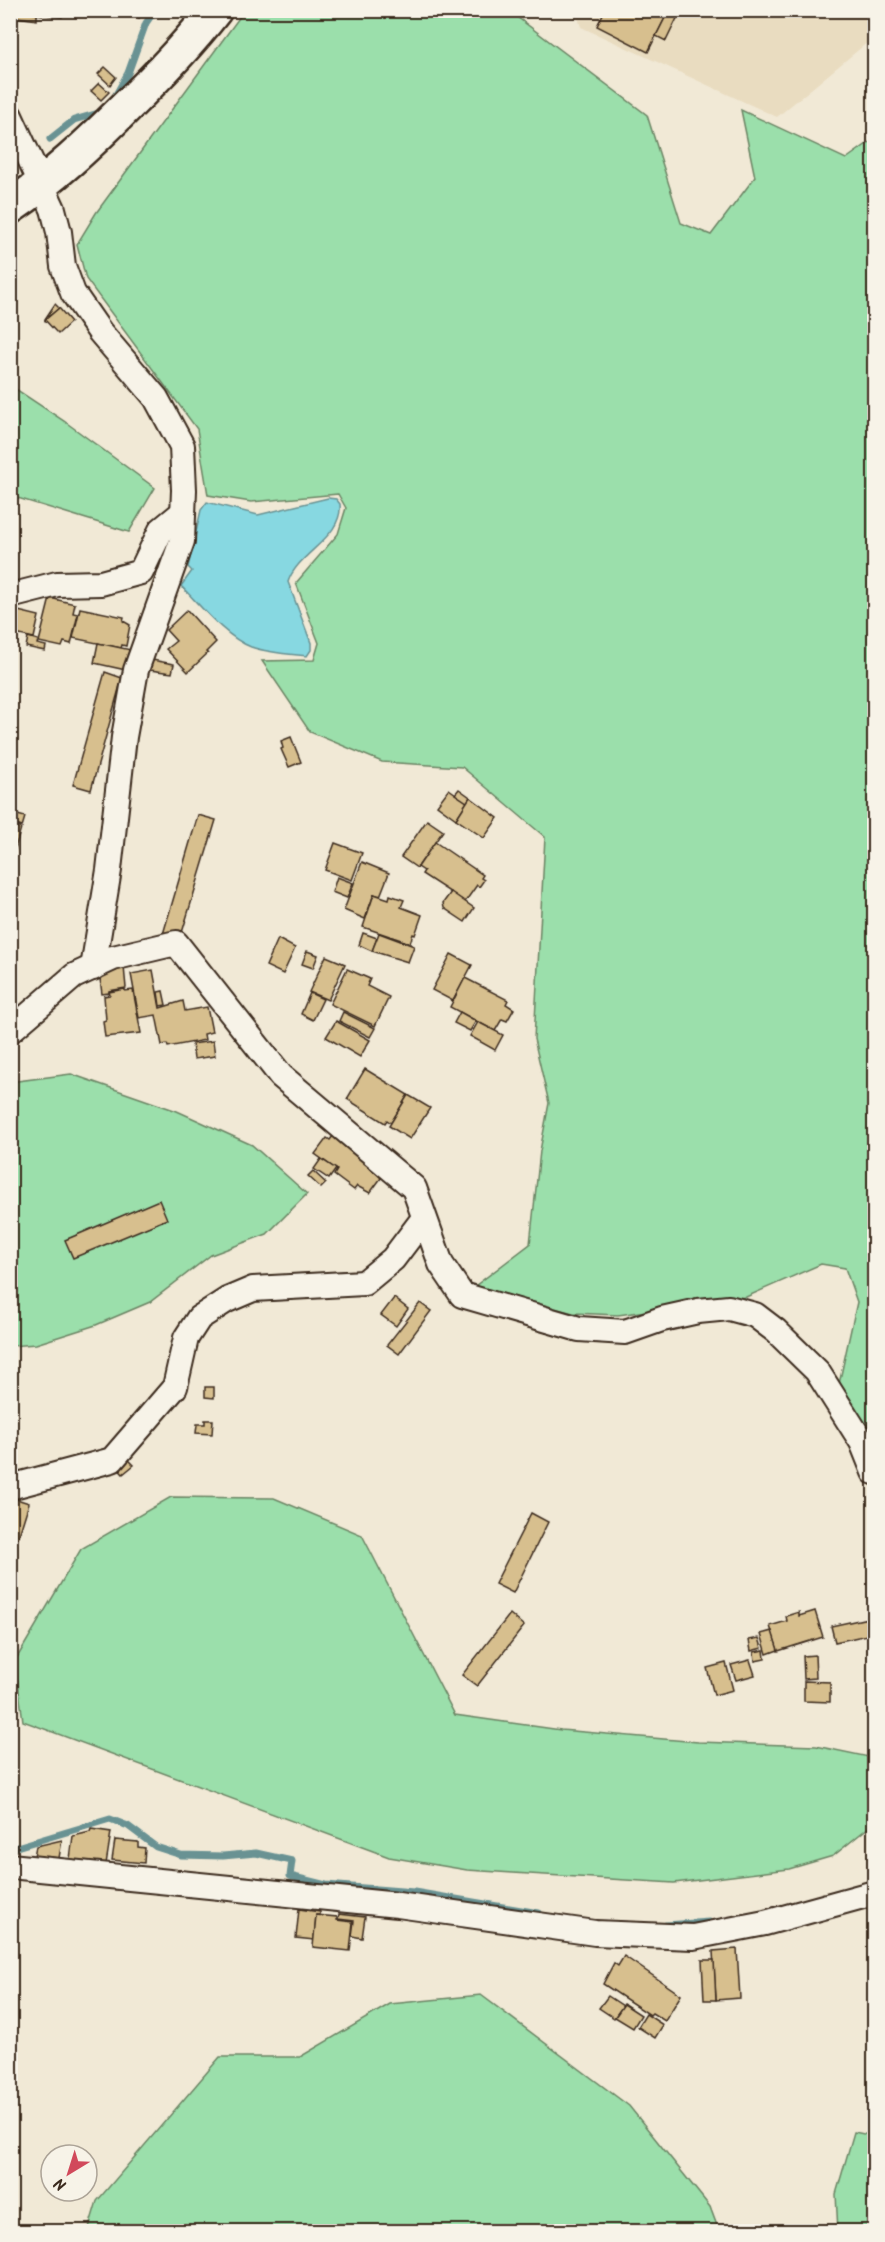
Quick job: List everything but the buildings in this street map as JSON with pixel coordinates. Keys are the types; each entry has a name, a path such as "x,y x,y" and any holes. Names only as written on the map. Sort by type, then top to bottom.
{"street":[{"path":"10,207 41,185 87,146 159,75 215,10"},
{"path":"10,116 53,209 59,232 63,266 73,293 100,332 156,398 182,446 182,541 136,670 123,737 109,870 93,968"},
{"path":"10,596 57,585 101,583 141,572 161,530 183,512"},
{"path":"10,1031 74,976 113,958 176,943 280,1076 414,1188 441,1264 462,1295 579,1329 625,1332 698,1311 729,1308 755,1315 776,1331 817,1371 862,1442 874,1472"},
{"path":"10,1487 112,1460 175,1387 186,1338 199,1318 227,1300 253,1289 364,1283 393,1259 424,1218"},
{"path":"10,1866 398,1905 595,1933 693,1937 765,1923 874,1893"}],"shaded area":[{"path":"576,11 874,11 874,37 777,117 581,27"}],"green space":[{"path":"244,11 509,11 647,115 681,223 711,235 755,177 741,110 846,159 874,139 874,1440 839,1384 857,1302 845,1268 821,1264 746,1297 618,1315 573,1313 475,1286 530,1244 540,1151 549,1103 534,1039 545,837 462,767 382,762 310,732 262,661 314,660 319,643 296,583 338,534 346,508 338,494 251,502 208,495 197,429 86,279 77,244 96,213"},
{"path":"11,382 14,388 64,421 155,488 129,532 11,496"},
{"path":"71,1074 177,1111 252,1145 307,1194 267,1234 211,1255 150,1302 96,1325 36,1344 11,1346 10,1082"},
{"path":"171,1497 274,1498 362,1535 455,1715 561,1730 698,1742 816,1746 874,1758 874,1823 833,1856 789,1869 674,1883 467,1870 389,1857 23,1721 15,1661 81,1549"},
{"path":"481,1995 629,2106 710,2207 719,2231 88,2231 99,2199 220,2057 300,2057 390,2004"},
{"path":"854,2132 874,2136 874,2231 838,2231 836,2194"}],"water":[{"path":"328,498 336,499 340,504 335,526 293,571 288,582 311,643 311,650 307,656 265,651 241,642 213,620 181,586 192,571 188,567 201,510 207,502 258,515"}],"waterway":[{"path":"113,100 128,73 146,23 155,10"},
{"path":"50,139 74,120 102,112"},
{"path":"10,1849 110,1819 128,1826 156,1847 181,1855 223,1856 256,1853 292,1861 290,1876 326,1885 414,1892 539,1913"},
{"path":"666,1925 709,1922"}]}
